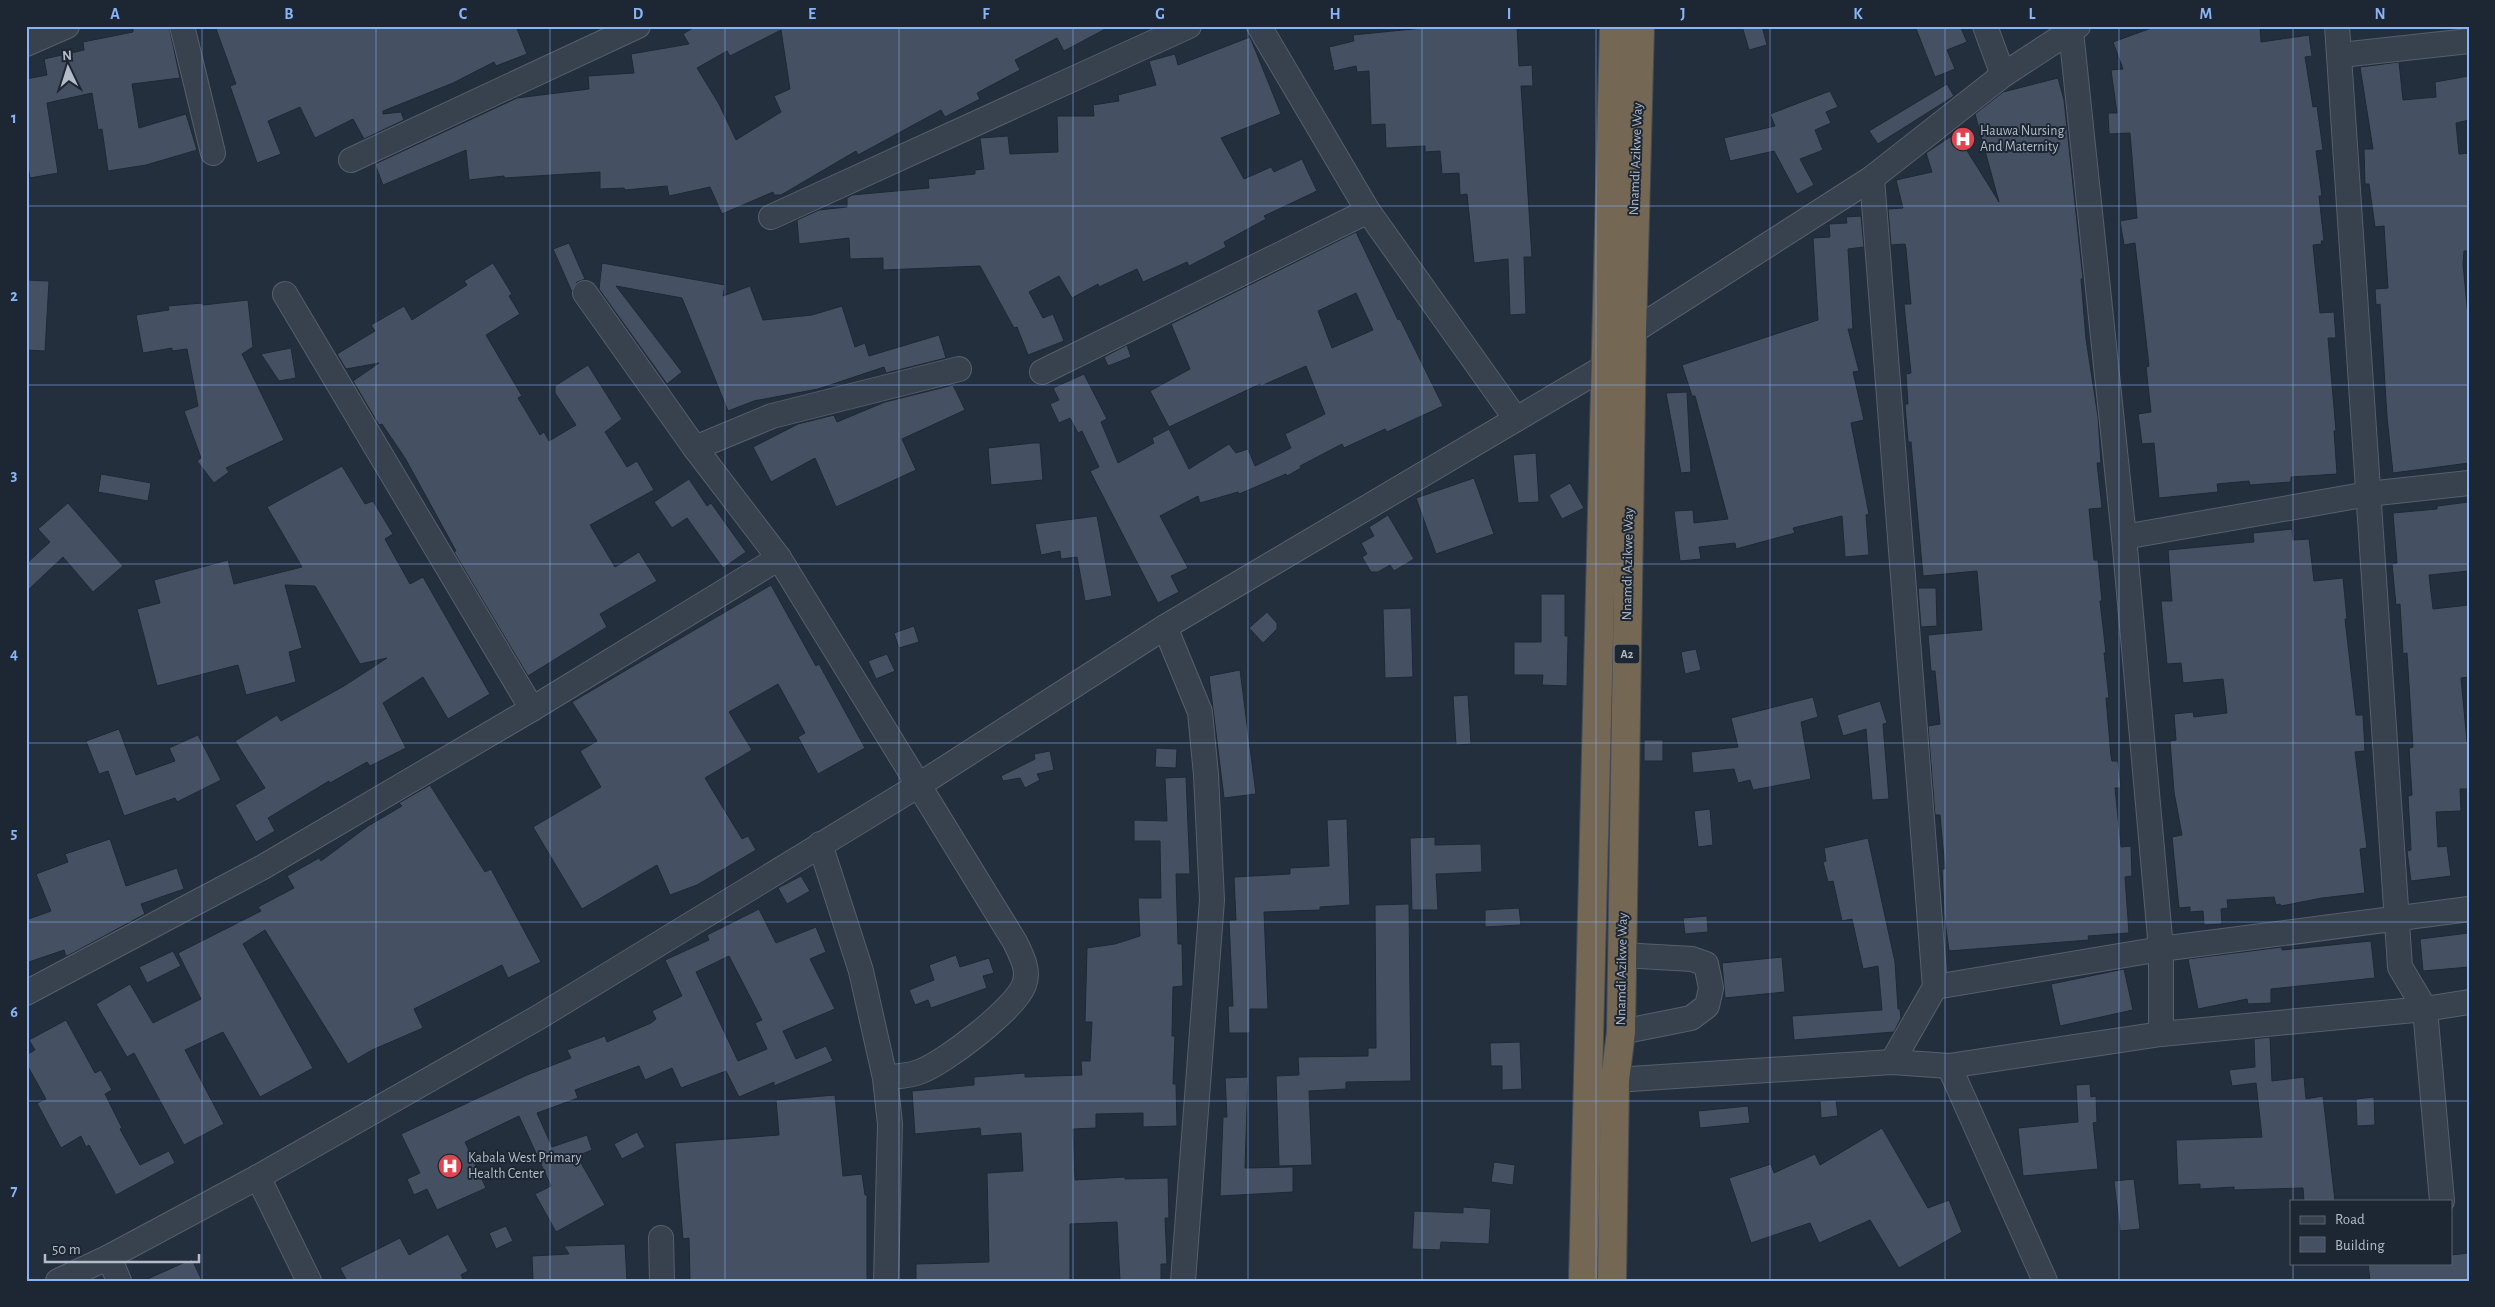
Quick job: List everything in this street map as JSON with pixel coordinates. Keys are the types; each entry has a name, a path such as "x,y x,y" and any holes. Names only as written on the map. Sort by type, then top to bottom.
{"highway":[{"name":"Nnamdi Azikwe Way","path":"1583,1281 1614,26"},
{"name":"Nnamdi Azikwe Way","path":"1612,1281 1615,1080 1621,1032 1632,332 1640,26"}],"street":[{"path":"26,44 67,26"},
{"path":"182,26 213,153"},
{"path":"352,160 638,26"},
{"path":"771,217 1189,26"},
{"path":"1260,26 1368,211 1516,419"},
{"path":"1985,26 2003,75"},
{"path":"2338,26 2400,967 2425,1009 2442,1200"},
{"path":"1632,332 1872,178 2003,75 2075,28 2161,949 2161,1034"},
{"path":"2341,55 2469,41"},
{"path":"1872,178 1935,987 1892,1062"},
{"path":"1042,372 1368,211"},
{"path":"585,292 695,448 779,558 1015,942 1026,965 1024,985 1003,1012 967,1044 920,1072 885,1078"},
{"path":"285,294 532,709"},
{"path":"58,1281 109,1257 258,1177 539,1017 919,785 1165,627 1606,366"},
{"path":"695,448 772,416 959,369"},
{"path":"2124,537 2368,494 2469,483"},
{"path":"26,993 263,867 532,709 779,558"},
{"path":"1165,627 1200,712 1206,775 1212,900 1183,1281"},
{"path":"820,844 861,971 885,1078 890,1124 886,1281"},
{"path":"1935,987 2161,949 2469,909"},
{"path":"1621,1032 1692,1018 1707,1006 1711,988 1706,964 1692,959 1622,955"},
{"path":"1615,1080 1892,1062 1949,1066 2161,1034 2425,1009 2469,1002"},
{"path":"1949,1066 2045,1281"},
{"path":"258,1177 309,1281"},
{"path":"662,1238 662,1281"},
{"path":"109,1257 119,1281"}],"building":[{"path":"133,26 169,26 180,78 132,84 139,128 186,114 197,150 146,165 108,171 102,129 98,130 92,93 47,103 58,173 30,178 26,157 26,79 47,75 44,59 84,50 83,42 133,32"},
{"path":"215,26 516,26 527,54 496,66 494,62 453,83 383,111 383,114 401,112 404,120 364,139 353,119 315,138 300,107 268,121 281,154 257,163 230,86 236,84"},
{"path":"696,26 1111,26 1064,51 1057,38 1015,60 1020,70 977,93 980,99 945,117 941,110 858,155 856,151 781,195 774,195 773,192 722,214 710,187 669,196 667,186 625,190 624,188 600,189 600,172 504,178 504,176 469,180 466,150 383,185 375,164 517,98 589,89 588,76 634,73 631,54 689,44 683,34","holes":["781,30 790,89 774,96 781,112 736,140 719,104 697,68 727,51 730,56"]},
{"path":"1443,26 1517,26 1519,66 1532,65 1533,86 1521,86 1532,257 1524,257 1526,314 1510,315 1508,259 1474,263 1467,194 1460,195 1459,173 1442,174 1440,151 1425,152 1425,146 1386,148 1385,124 1371,125 1369,71 1357,72 1356,66 1334,71 1329,47 1354,41 1353,35"},
{"path":"1742,26 1762,26 1767,45 1749,50"},
{"path":"1915,26 1960,26 1967,42 1947,50 1955,69 1935,77"},
{"path":"2157,26 2260,26 2261,42 2309,35 2312,56 2305,57 2313,107 2317,106 2323,150 2316,151 2322,196 2319,196 2324,241 2321,241 2322,244 2313,245 2320,313 2334,312 2336,338 2328,338 2336,431 2334,431 2337,474 2291,477 2291,482 2250,485 2249,481 2217,484 2218,492 2159,498 2154,443 2142,444 2138,414 2151,412 2146,367 2149,366 2135,243 2124,245 2120,221 2137,218 2130,133 2109,134 2108,113 2117,113 2111,70 2123,69 2113,42"},
{"path":"1250,37 1281,114 1221,138 1244,179 1271,167 1274,172 1302,159 1317,191 1264,216 1266,219 1224,242 1226,247 1189,266 1187,262 1143,282 1137,269 1099,287 1098,284 1072,298 1059,276 1029,292 1043,318 1053,314 1064,341 1028,355 1017,327 1014,328 980,266 883,270 883,258 850,259 849,238 799,244 797,220 819,210 847,207 847,198 852,195 929,188 928,179 975,174 975,170 984,169 980,138 1008,136 1010,154 1058,152 1057,116 1094,116 1093,105 1119,101 1118,95 1156,85 1149,61 1175,54 1178,65"},
{"path":"2399,62 2403,100 2436,97 2435,82 2469,76 2469,120 2456,123 2459,154 2469,153 2469,251 2464,251 2463,264 2469,327 2469,463 2393,473 2387,417 2380,304 2376,305 2375,289 2388,288 2384,226 2375,227 2369,184 2365,184 2364,149 2373,149 2360,67"},
{"path":"2058,78 2064,100 2083,279 2081,279 2086,339 2098,417 2101,463 2097,463 2102,508 2089,509 2094,560 2098,560 2102,601 2100,601 2106,653 2104,653 2109,698 2106,698 2111,756 2112,761 2118,761 2121,788 2115,788 2121,847 2131,846 2132,876 2125,877 2129,933 2088,936 2089,940 1949,951 1944,913 1942,869 1945,869 1940,815 1935,815 1928,726 1940,724 1935,671 1931,671 1928,635 1982,630 1977,571 1923,576 1911,442 1908,442 1905,404 1908,404 1906,374 1911,373 1904,304 1911,304 1906,249 1905,244 1891,245 1888,209 1903,208 1896,180 1932,172 1926,153 1956,133 1999,202 1975,114 2003,92"},
{"path":"1947,84 1954,96 1878,144 1869,131"},
{"path":"1830,91 1838,107 1826,112 1831,123 1815,130 1823,150 1800,159 1814,185 1797,194 1774,151 1730,161 1724,138 1775,126 1770,114"},
{"path":"1861,216 1864,247 1848,249 1853,329 1848,329 1859,371 1853,372 1864,420 1851,423 1869,514 1866,515 1869,555 1845,557 1842,516 1793,528 1795,533 1736,549 1735,543 1699,547 1701,559 1680,561 1674,511 1693,510 1694,523 1728,519 1695,396 1692,396 1682,365 1818,320 1813,238 1830,237 1829,224 1847,223 1846,217"},
{"path":"1356,232 1398,320 1400,319 1443,406 1387,432 1385,429 1344,448 1342,444 1300,466 1301,468 1287,476 1286,474 1239,494 1238,492 1200,503 1198,496 1160,516 1188,568 1171,576 1179,592 1158,603 1090,471 1099,467 1082,431 1078,433 1070,418 1059,423 1050,404 1059,400 1053,388 1084,374 1107,419 1101,422 1118,463 1154,443 1152,438 1169,429 1189,469 1229,444 1236,453 1248,449 1255,466 1291,448 1285,434 1325,414 1306,366 1261,386 1260,384 1169,427 1150,391 1190,369 1171,324","holes":["1356,293 1373,330 1332,348 1318,311"]},
{"path":"569,243 585,279 577,282 572,292 553,249"},
{"path":"493,263 512,294 509,296 520,314 486,335 522,396 518,398 540,435 544,432 549,441 576,425 555,393 555,386 588,365 622,419 605,432 627,467 637,461 654,490 590,525 615,567 639,552 657,581 600,614 607,627 528,676 454,552 456,551 405,458 382,424 379,425 353,381 379,363 346,369 337,354 375,331 371,325 404,306 412,320 467,285 464,281"},
{"path":"602,263 725,285 723,296 750,286 763,320 812,315 842,306 855,347 865,343 869,356 939,335 946,358 886,373 884,367 818,389 754,401 728,411 682,298 616,286 682,372 667,384 599,289"},
{"path":"26,280 49,281 45,351 26,350"},
{"path":"248,300 253,347 242,354 284,440 226,468 229,472 214,483 197,461 201,458 184,411 198,406 187,349 172,351 172,348 143,353 136,315 169,310 168,306 202,303 203,305"},
{"path":"1127,345 1131,357 1108,366 1104,357"},
{"path":"291,348 296,378 279,381 261,354"},
{"path":"953,385 965,410 902,439 916,470 836,507 815,458 771,482 753,447 798,424 834,415 837,422 885,402"},
{"path":"1687,392 1691,472 1681,473 1666,393"},
{"path":"1040,443 1043,480 991,485 988,448"},
{"path":"1536,453 1539,502 1518,503 1513,455"},
{"path":"342,466 365,504 373,501 393,534 385,539 410,584 423,577 490,694 448,719 423,677 383,703 406,748 370,766 367,762 330,783 329,781 268,818 275,831 256,842 235,805 265,788 235,741 277,715 281,721 344,686 387,658 360,664 315,586 285,585 302,648 289,652 296,682 246,695 238,665 157,686 137,609 160,603 154,580 228,560 234,584 302,567 267,507"},
{"path":"101,474 151,483 148,501 98,492"},
{"path":"1474,478 1494,534 1436,554 1416,498"},
{"path":"689,479 707,506 711,503 746,552 723,568 687,518 672,528 654,502"},
{"path":"1570,483 1584,508 1562,519 1549,495"},
{"path":"2469,502 2469,571 2429,575 2433,609 2469,605 2469,677 2461,678 2467,742 2469,741 2469,789 2460,789 2461,811 2436,812 2438,847 2447,846 2451,876 2411,881 2407,851 2411,850 2408,796 2412,795 2409,748 2413,747 2407,653 2403,654 2400,604 2396,605 2392,564 2397,563 2393,513 2437,509 2437,506"},
{"path":"68,503 123,566 93,592 63,557 26,592 26,564 50,542 38,529"},
{"path":"1388,515 1414,559 1394,571 1390,565 1378,572 1371,572 1362,557 1367,554 1361,543 1374,536 1369,527"},
{"path":"1097,516 1112,596 1085,601 1077,557 1061,559 1060,551 1041,555 1035,524"},
{"path":"2292,529 2293,540 2309,539 2314,581 2343,578 2347,619 2345,619 2356,715 2363,715 2365,751 2355,752 2367,848 2360,849 2365,893 2322,898 2281,906 2280,904 2276,905 2274,897 2227,900 2228,908 2221,909 2222,924 2204,925 2203,911 2190,912 2190,907 2179,908 2172,837 2182,835 2174,792 2170,741 2176,740 2174,714 2193,712 2194,717 2227,713 2223,679 2183,683 2181,663 2167,664 2161,601 2172,601 2168,550 2254,542 2253,533"},
{"path":"771,585 816,666 819,664 865,748 818,774 798,737 805,733 778,684 729,712 752,750 705,778 742,839 748,836 756,850 697,885 670,895 657,865 582,909 533,827 601,787 580,751 597,741 572,702"},
{"path":"1918,588 1936,588 1937,626 1921,627"},
{"path":"1541,594 1565,594 1565,636 1568,636 1567,686 1542,685 1543,675 1514,675 1514,642 1541,642"},
{"path":"1411,608 1413,677 1385,678 1383,609"},
{"path":"1267,612 1277,623 1277,629 1263,643 1249,628"},
{"path":"914,626 919,642 899,648 894,633"},
{"path":"1696,649 1701,670 1685,674 1681,652"},
{"path":"887,654 895,671 876,679 868,661"},
{"path":"1240,670 1256,794 1224,798 1209,676"},
{"path":"1468,695 1471,744 1456,745 1453,696"},
{"path":"1813,697 1818,717 1801,722 1811,779 1753,790 1750,780 1738,783 1734,769 1693,773 1691,752 1738,747 1731,718"},
{"path":"1880,701 1887,723 1883,724 1889,799 1872,800 1866,729 1843,736 1837,715"},
{"path":"119,729 136,775 175,761 169,748 198,735 221,780 177,802 175,798 124,816 108,771 99,774 86,741"},
{"path":"1644,740 1663,740 1663,761 1644,761"},
{"path":"1156,748 1177,749 1176,768 1155,767"},
{"path":"1050,751 1054,770 1037,774 1040,780 1025,788 1020,778 1003,781 1001,776 1035,759 1034,754"},
{"path":"1186,777 1190,874 1176,874 1178,944 1182,944 1183,986 1173,987 1172,1036 1175,1036 1173,1084 1176,1084 1177,1126 1143,1127 1143,1113 1096,1114 1096,1128 1073,1129 1075,1180 1125,1177 1125,1179 1168,1178 1169,1218 1165,1218 1167,1264 1161,1264 1161,1281 1120,1281 1117,1222 1070,1224 1070,1281 916,1281 916,1264 989,1262 987,1173 1023,1171 1021,1133 981,1136 980,1128 915,1134 912,1091 974,1085 974,1077 1025,1073 1025,1077 1082,1075 1081,1061 1090,1061 1092,1022 1085,1022 1087,948 1115,944 1140,936 1138,898 1161,898 1160,841 1134,841 1134,820 1167,821 1165,778"},
{"path":"430,785 485,872 491,869 541,962 508,978 502,965 414,1009 423,1028 372,1050 348,1064 265,930 243,944 313,1068 260,1097 223,1032 185,1050 224,1124 184,1145 134,1053 127,1057 96,1004 130,984 153,1023 201,999 178,953 261,911 258,907 294,888 287,876 319,858 321,861 368,826 402,806 399,803"},
{"path":"1710,809 1713,845 1698,847 1694,811"},
{"path":"1347,819 1350,905 1320,907 1320,910 1264,912 1268,1009 1250,1009 1250,1033 1229,1033 1228,1006 1233,1006 1229,920 1236,920 1234,877 1290,874 1290,868 1329,866 1327,820"},
{"path":"1435,837 1435,845 1481,844 1482,872 1436,874 1438,910 1412,910 1410,838"},
{"path":"1868,838 1895,962 1898,1009 1900,1009 1901,1018 1894,1032 1794,1040 1792,1016 1882,1010 1878,966 1863,969 1852,919 1842,921 1833,881 1828,882 1823,862 1826,861 1824,848"},
{"path":"110,839 126,886 177,868 184,889 141,904 145,914 69,955 66,956 64,950 26,963 26,920 51,911 36,874 68,862 65,854"},
{"path":"801,876 810,891 787,904 778,888"},
{"path":"1409,904 1411,1081 1346,1082 1346,1089 1309,1091 1312,1165 1279,1166 1276,1076 1299,1075 1298,1057 1368,1056 1368,1048 1376,1048 1375,905"},
{"path":"1519,908 1521,925 1485,927 1485,910"},
{"path":"759,909 776,943 816,927 826,952 810,959 835,1009 783,1031 796,1059 826,1046 833,1061 774,1086 774,1082 739,1097 726,1071 681,1088 672,1068 645,1080 639,1066 575,1090 578,1098 537,1113 552,1147 587,1135 592,1150 577,1156 605,1205 556,1232 535,1194 551,1186 519,1116 465,1142 486,1188 437,1210 427,1189 414,1195 407,1179 420,1173 401,1134 527,1075 571,1058 567,1050 605,1036 607,1042 651,1023 656,1019 652,1011 682,996 665,960 709,940 707,935","holes":["729,956 762,1020 755,1023 767,1049 738,1061 696,972"]},
{"path":"1707,916 1708,932 1685,934 1683,918"},
{"path":"2469,933 2469,967 2423,971 2420,939"},
{"path":"2371,941 2375,978 2271,989 2271,1003 2248,1004 2247,999 2198,1009 2188,959 2282,947 2282,950"},
{"path":"173,951 181,966 147,983 139,967"},
{"path":"956,955 960,967 989,958 994,973 983,976 987,988 931,1008 928,1000 915,1005 909,990 934,980 929,965"},
{"path":"1782,957 1785,992 1725,998 1722,963"},
{"path":"2124,969 2133,1010 2060,1026 2051,984"},
{"path":"66,1020 95,1073 101,1070 112,1090 105,1094 122,1128 120,1129 140,1165 169,1151 175,1163 116,1195 89,1145 86,1147 81,1136 61,1148 37,1103 46,1099 26,1063 26,1055 35,1050 29,1040"},
{"path":"2270,1037 2272,1081 2304,1077 2306,1099 2323,1096 2335,1200 2304,1200 2303,1188 2234,1190 2234,1187 2200,1189 2200,1184 2178,1185 2176,1140 2262,1137 2256,1083 2232,1086 2229,1070 2255,1067 2254,1039"},
{"path":"1520,1042 1522,1089 1502,1090 1502,1066 1491,1066 1490,1043"},
{"path":"1248,1077 1245,1168 1293,1167 1293,1192 1220,1196 1223,1117 1227,1117 1225,1078"},
{"path":"2090,1084 2091,1097 2096,1096 2097,1122 2093,1123 2098,1169 2023,1176 2018,1128 2078,1122 2076,1085"},
{"path":"835,1095 843,1176 862,1174 865,1195 867,1195 867,1281 690,1281 689,1238 683,1239 675,1143 779,1135 776,1100"},
{"path":"2374,1097 2375,1125 2357,1126 2356,1099"},
{"path":"1836,1100 1838,1116 1821,1118 1820,1101"},
{"path":"1748,1106 1750,1123 1700,1128 1698,1111"},
{"path":"1882,1128 1928,1208 1949,1200 1962,1232 1899,1268 1870,1220 1819,1243 1810,1223 1751,1243 1729,1178 1771,1164 1774,1173 1815,1154 1820,1165"},
{"path":"637,1132 645,1147 622,1159 614,1144"},
{"path":"1494,1162 1515,1165 1513,1185 1491,1182"},
{"path":"2134,1179 2140,1229 2120,1231 2114,1181"},
{"path":"1463,1207 1491,1209 1489,1244 1441,1242 1440,1250 1412,1249 1414,1211 1463,1213"},
{"path":"506,1226 513,1241 496,1249 489,1233"},
{"path":"448,1234 468,1271 461,1275 464,1281 347,1281 340,1268 400,1238 409,1255"},
{"path":"625,1244 627,1281 533,1281 532,1256 569,1254 564,1246"},
{"path":"2469,1253 2469,1281 2370,1281 2368,1264 2452,1264 2452,1255"},
{"path":"192,1259 202,1281 143,1281"}],"place":[{"name":"Hauwa Nursing And Maternity","path":"1963,139"},
{"name":"Kabala West Primary Health Center","path":"450,1166"}]}
